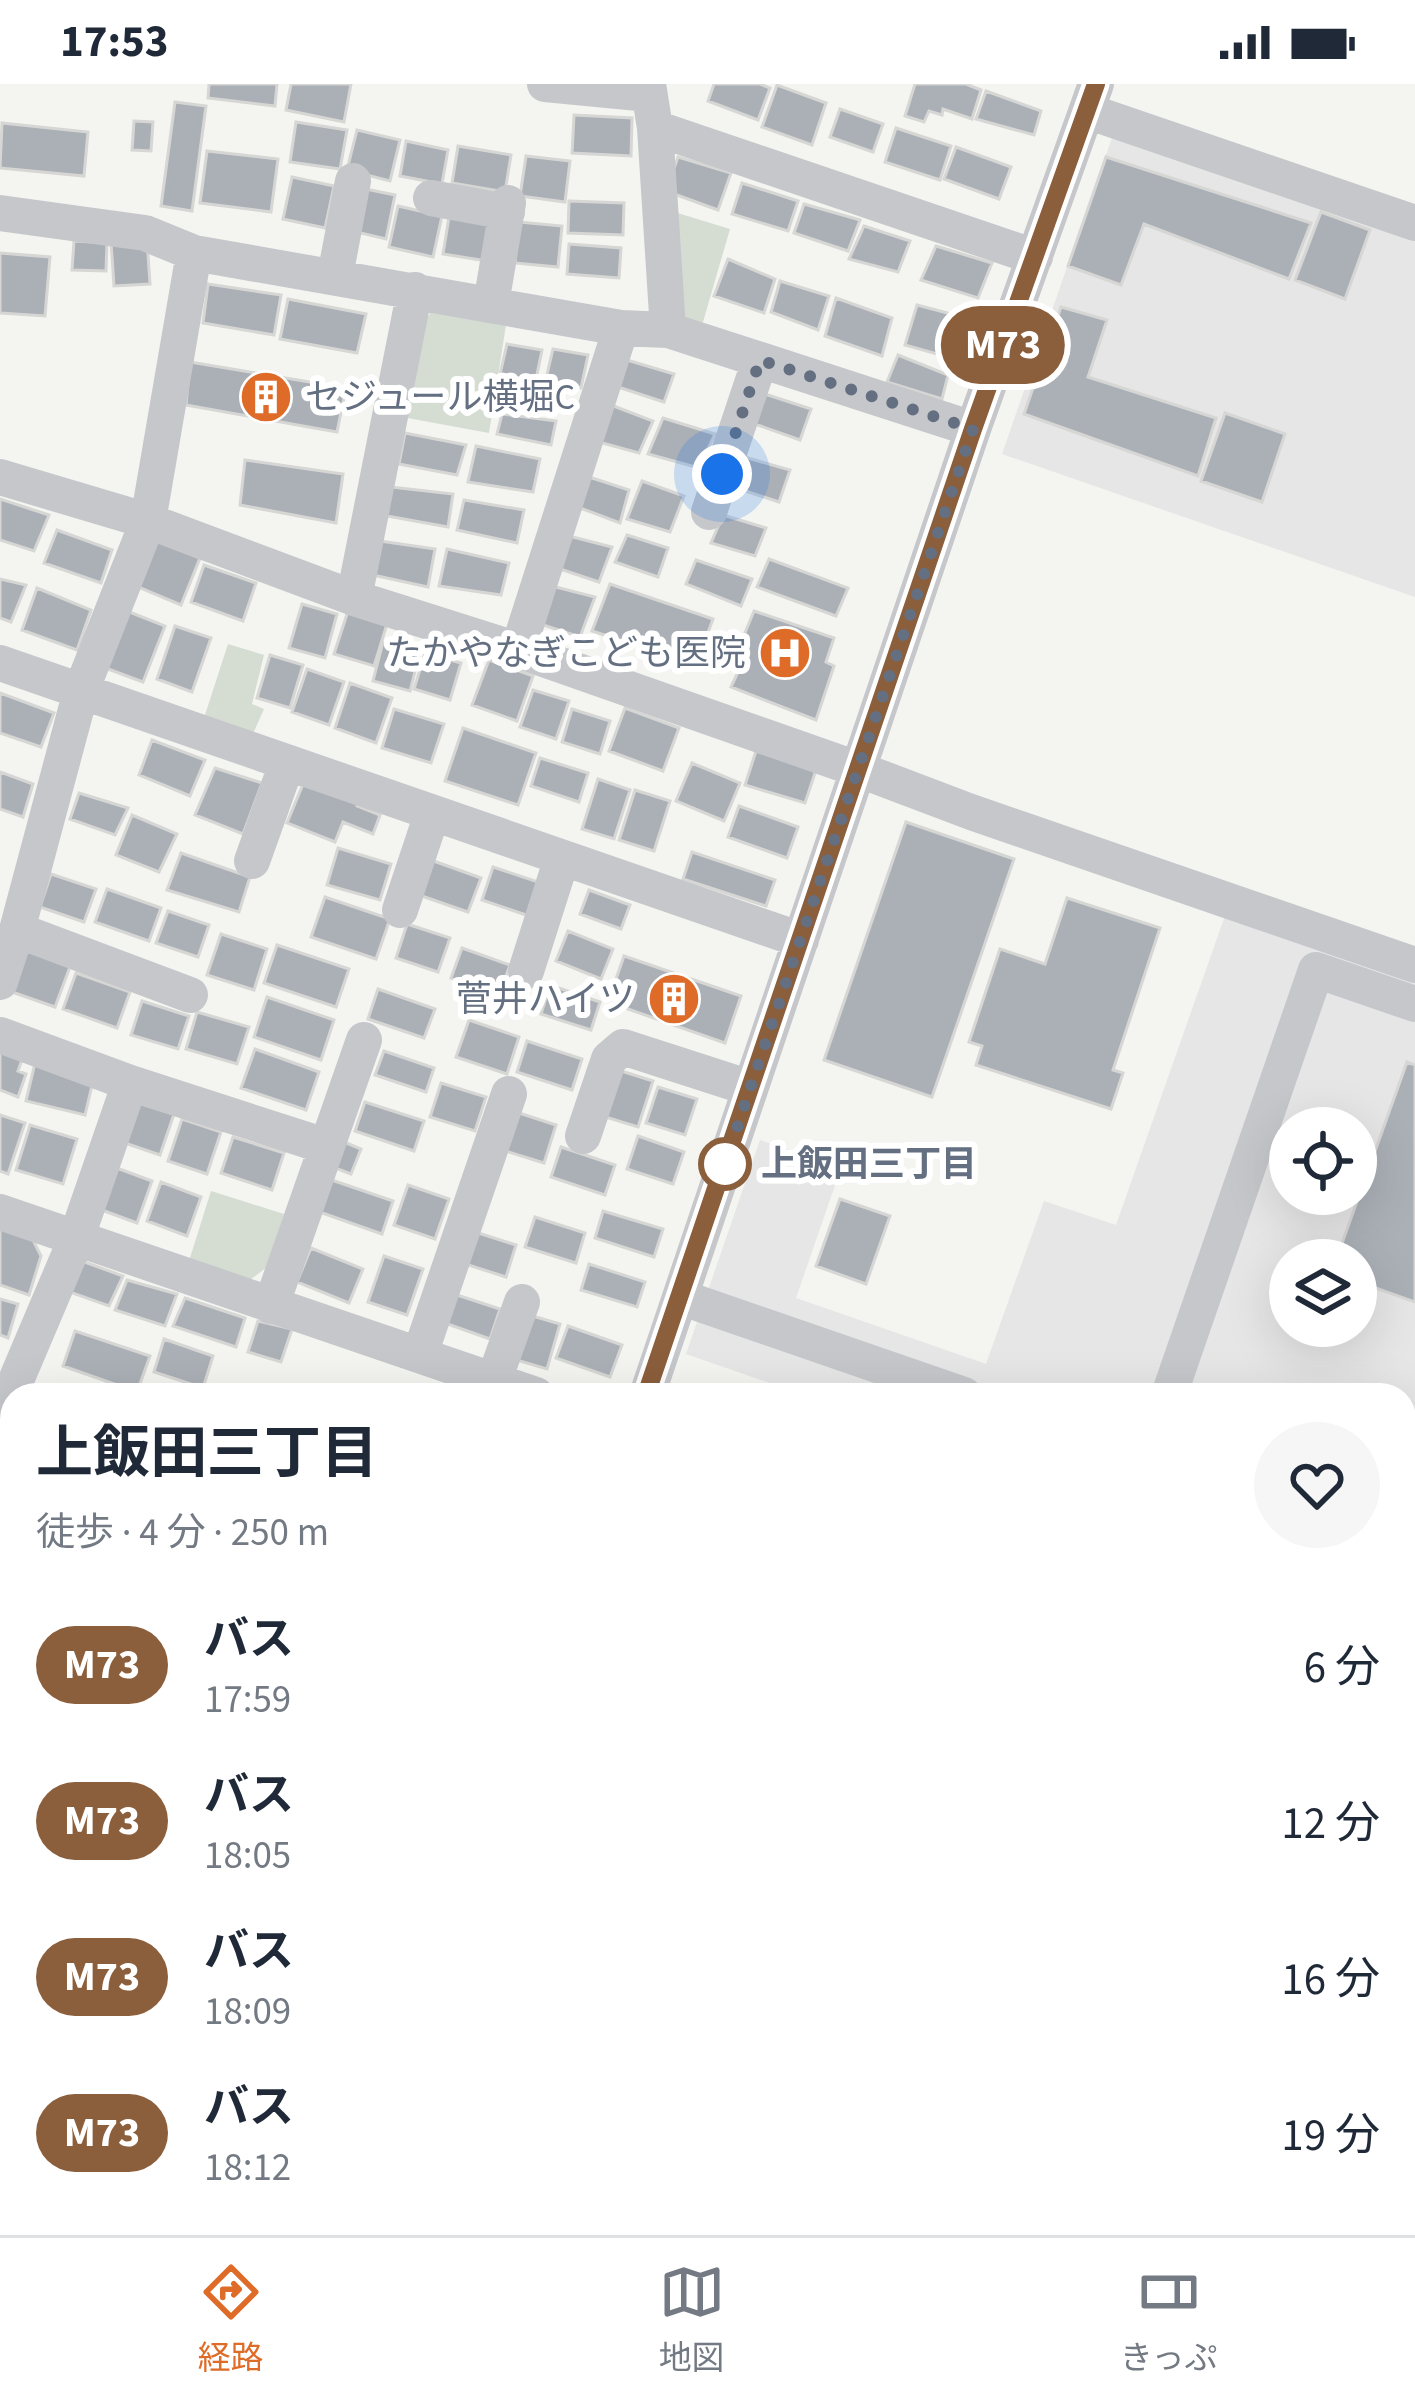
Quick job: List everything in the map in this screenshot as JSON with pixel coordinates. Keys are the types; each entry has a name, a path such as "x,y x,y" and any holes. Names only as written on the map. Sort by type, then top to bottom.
{"street":[{"path":"545,84 650,102 1035,257"},
{"path":"650,1383 1035,257 1086,93 1415,223"},
{"path":"650,102 668,330"},
{"path":"334,276 353,182"},
{"path":"431,198 507,207 491,304"},
{"path":"0,214 145,233 194,253 621,328 668,330 973,429"},
{"path":"0,982 80,691 148,521 194,253"},
{"path":"354,598 415,290"},
{"path":"518,650 621,328"},
{"path":"709,512 760,360"},
{"path":"0,477 148,521 354,598 518,650 1415,965"},
{"path":"0,663 801,940"},
{"path":"252,861 287,763"},
{"path":"400,910 431,814"},
{"path":"526,970 562,858"},
{"path":"17,930 190,995"},
{"path":"1173,1383 1316,970 1415,1004"},
{"path":"0,1035 130,1083 325,1145"},
{"path":"271,1306 364,1040"},
{"path":"583,1136 609,1059 623,1047 750,1088"},
{"path":"15,1383 76,1239 130,1083"},
{"path":"420,1354 509,1094"},
{"path":"0,1212 502,1383"},
{"path":"680,1297 929,1383"},
{"path":"494,1380 522,1302"}],"shaded area":[{"path":"1114,132 1415,235 1415,597 1002,454"},
{"path":"671,211 730,229 703,322 684,320"},
{"path":"431,312 506,325 489,433 402,417 415,335"},
{"path":"228,644 264,655 252,704 264,709 252,736 203,721"},
{"path":"1227,910 1415,975 1415,1383 770,1383 686,1354 760,1140 841,1168 796,1298 986,1364 1044,1201 1116,1225"},
{"path":"211,1191 284,1214 267,1267 250,1280 189,1261"}],"building":[{"path":"209,84 277,84 275,106 208,98"},
{"path":"291,84 351,84 344,122 286,110"},
{"path":"714,84 770,88 758,120 708,101"},
{"path":"915,84 966,84 981,90 972,119 943,109 942,115 929,111 924,122 905,116"},
{"path":"777,85 826,103 812,145 762,127"},
{"path":"986,91 1041,111 1034,135 976,119"},
{"path":"175,102 206,106 192,211 161,206"},
{"path":"840,109 883,124 873,152 830,137"},
{"path":"574,115 632,118 631,156 572,153"},
{"path":"134,121 153,122 151,151 132,150"},
{"path":"296,122 347,130 340,169 290,162"},
{"path":"2,123 88,132 84,176 0,168"},
{"path":"896,128 951,146 940,180 885,162"},
{"path":"357,130 400,140 390,181 347,170"},
{"path":"406,141 448,150 442,184 400,176"},
{"path":"458,146 511,155 505,192 452,183"},
{"path":"956,147 1011,167 999,199 944,179"},
{"path":"207,151 278,159 271,212 200,203"},
{"path":"526,156 570,161 565,202 520,196"},
{"path":"678,157 731,173 718,210 666,191"},
{"path":"1106,157 1311,223 1289,279 1144,224 1121,285 1068,266"},
{"path":"292,177 334,186 325,228 283,219"},
{"path":"742,183 798,201 788,231 732,214"},
{"path":"361,188 395,195 386,239 352,231"},
{"path":"569,201 624,203 623,235 568,233"},
{"path":"804,204 860,220 848,251 794,233"},
{"path":"398,206 442,216 433,257 389,247"},
{"path":"1321,212 1370,230 1345,299 1295,280"},
{"path":"449,217 493,224 487,261 443,254"},
{"path":"519,222 562,226 558,267 515,263"},
{"path":"864,226 910,241 898,272 849,259"},
{"path":"147,240 150,284 114,286 111,242"},
{"path":"74,241 107,243 106,271 72,270"},
{"path":"569,244 621,248 619,278 567,274"},
{"path":"936,246 992,263 978,298 921,280"},
{"path":"0,253 50,257 45,316 0,313"},
{"path":"728,259 775,279 764,313 714,296"},
{"path":"780,281 829,296 818,330 771,312"},
{"path":"208,284 281,295 274,335 203,323"},
{"path":"836,298 892,318 882,356 825,336"},
{"path":"288,299 366,314 357,353 280,339"},
{"path":"917,305 959,316 944,356 905,345"},
{"path":"1061,307 1107,320 1088,377 1216,418 1198,476 1024,414"},
{"path":"507,344 542,350 534,389 498,383"},
{"path":"553,349 588,355 581,388 545,383"},
{"path":"898,355 948,375 942,399 887,382"},
{"path":"627,360 674,374 664,402 618,387"},
{"name":"セジュール横堀C","path":"190,362 346,388 337,432 186,405"},
{"path":"765,394 811,409 800,440 755,424"},
{"path":"611,405 653,421 639,453 595,441"},
{"path":"1225,413 1285,434 1262,502 1201,481"},
{"path":"502,414 556,421 551,445 497,434"},
{"path":"663,418 715,434 699,468 648,454"},
{"path":"405,433 466,445 457,475 399,464"},
{"path":"476,446 540,459 533,492 468,482"},
{"path":"741,456 790,470 779,502 730,486"},
{"path":"245,460 343,474 336,523 240,505"},
{"path":"586,476 629,490 620,523 575,506"},
{"path":"642,481 684,496 670,532 627,519"},
{"path":"391,487 453,494 448,527 387,516"},
{"path":"0,499 49,515 34,551 0,540"},
{"path":"464,500 524,510 517,543 457,530"},
{"path":"723,515 766,528 755,556 711,543"},
{"path":"57,530 112,550 101,583 44,563"},
{"path":"565,535 612,547 599,582 554,567"},
{"path":"627,535 668,548 658,577 615,562"},
{"path":"157,541 200,558 181,605 138,587"},
{"path":"380,541 435,549 428,587 373,575"},
{"path":"447,549 509,563 501,595 439,586"},
{"path":"769,559 848,588 836,616 757,587"},
{"path":"696,560 752,579 741,606 686,584"},
{"path":"204,565 256,583 243,621 191,602"},
{"path":"0,579 26,585 11,622 0,618"},
{"path":"610,584 713,619 696,665 592,631"},
{"path":"548,585 595,597 580,637 534,622"},
{"path":"37,588 91,610 77,650 22,630"},
{"path":"302,604 337,614 325,658 289,648"},
{"path":"122,609 165,626 143,682 100,666"},
{"path":"348,611 387,624 374,666 334,654"},
{"path":"754,611 834,638 826,662 834,666 816,720 731,687 744,659 737,652"},
{"path":"175,626 211,638 192,692 157,679"},
{"path":"383,642 420,652 410,691 373,681"},
{"path":"425,653 461,663 450,700 414,689"},
{"path":"270,655 303,665 290,708 257,698"},
{"path":"489,660 533,676 517,721 472,705"},
{"path":"307,669 344,682 329,725 292,712"},
{"path":"350,683 392,698 376,743 335,728"},
{"path":"533,690 569,701 556,739 520,727"},
{"path":"0,693 54,713 41,747 0,733"},
{"path":"625,708 679,728 663,771 609,751"},
{"path":"394,709 444,724 431,763 382,748"},
{"path":"572,709 610,721 600,754 562,742"},
{"path":"463,728 536,753 518,805 445,781"},
{"path":"152,740 205,760 190,796 139,775"},
{"path":"756,751 816,770 805,803 745,785"},
{"path":"540,758 588,773 579,802 531,786"},
{"path":"692,763 740,783 724,821 676,801"},
{"path":"215,768 262,783 243,834 195,815"},
{"path":"0,772 33,784 23,817 0,809"},
{"path":"306,777 360,798 357,806 380,815 373,834 343,822 335,842 287,823"},
{"path":"598,779 630,790 614,839 582,829"},
{"path":"635,790 670,801 654,851 619,840"},
{"path":"79,793 128,808 115,835 70,819"},
{"path":"739,806 798,827 787,858 728,837"},
{"path":"132,815 177,834 159,872 116,855"},
{"path":"906,822 1014,859 932,1097 824,1060"},
{"path":"338,848 391,864 380,900 327,885"},
{"path":"692,852 775,880 766,906 683,879"},
{"path":"181,853 250,877 239,912 167,890"},
{"path":"428,859 481,878 468,912 416,894"},
{"path":"493,867 544,884 532,917 482,900"},
{"path":"51,874 96,889 84,922 40,907"},
{"path":"107,889 161,908 149,941 95,922"},
{"path":"589,890 630,905 621,929 580,914"},
{"path":"325,897 390,919 376,959 311,937"},
{"path":"1067,898 1160,928 1113,1070 1123,1073 1111,1109 976,1065 982,1046 969,1042 1000,949 1045,964"},
{"path":"168,911 209,925 198,957 156,943"},
{"path":"407,924 450,938 438,972 396,958"},
{"path":"568,931 613,949 601,979 556,961"},
{"path":"221,934 267,949 254,990 207,975"},
{"path":"277,945 349,969 336,1007 264,983"},
{"path":"27,948 71,964 55,1007 12,992"},
{"path":"462,948 510,965 499,995 451,978"},
{"name":"菅井ハイツ","path":"624,956 741,996 725,1043 608,1002"},
{"path":"76,973 130,992 117,1028 63,1009"},
{"path":"550,985 600,1002 591,1030 541,1014"},
{"path":"378,989 435,1009 424,1038 368,1019"},
{"path":"267,997 334,1020 321,1060 254,1037"},
{"path":"142,1001 189,1016 178,1049 131,1035"},
{"path":"197,1012 249,1027 237,1064 186,1049"},
{"path":"469,1020 519,1037 507,1074 456,1057"},
{"path":"527,1041 582,1059 572,1090 517,1072"},
{"path":"0,1045 24,1054 18,1071 26,1074 18,1097 0,1090"},
{"path":"255,1049 319,1072 306,1110 241,1088"},
{"path":"384,1051 434,1068 426,1092 375,1075"},
{"path":"1407,1062 1415,1065 1415,1302 1377,1288 1377,1239 1344,1239 1352,1215 1377,1215 1377,1146"},
{"path":"35,1063 94,1077 85,1115 26,1101"},
{"path":"615,1069 653,1081 638,1127 599,1115"},
{"path":"441,1083 486,1097 475,1131 430,1117"},
{"path":"658,1087 697,1099 685,1135 646,1123"},
{"path":"136,1102 174,1114 160,1155 122,1142"},
{"path":"365,1102 424,1121 414,1151 355,1131"},
{"path":"513,1111 556,1125 544,1163 499,1149"},
{"path":"0,1115 25,1123 8,1174 0,1171"},
{"path":"182,1119 221,1132 207,1174 168,1161"},
{"path":"30,1125 77,1139 63,1184 16,1170"},
{"path":"638,1136 684,1152 673,1184 627,1169"},
{"path":"233,1137 284,1153 272,1190 221,1173"},
{"path":"337,1139 361,1149 351,1174 327,1165"},
{"path":"561,1147 615,1165 605,1195 551,1177"},
{"path":"114,1167 152,1181 137,1223 99,1209"},
{"path":"323,1177 393,1201 382,1234 311,1209"},
{"path":"161,1182 201,1197 187,1236 147,1221"},
{"path":"408,1185 449,1199 435,1239 394,1225"},
{"path":"840,1199 890,1216 866,1284 816,1266"},
{"path":"603,1211 663,1229 654,1257 595,1238"},
{"path":"535,1217 585,1233 576,1263 525,1247"},
{"path":"0,1227 32,1238 41,1256 29,1295 0,1285"},
{"path":"469,1230 516,1245 506,1277 459,1262"},
{"path":"311,1248 363,1269 349,1303 297,1282"},
{"path":"384,1256 423,1269 407,1315 368,1302"},
{"path":"79,1260 123,1276 109,1306 64,1290"},
{"path":"589,1264 645,1282 637,1307 581,1290"},
{"path":"127,1280 177,1294 165,1326 115,1310"},
{"path":"451,1293 500,1309 490,1339 442,1322"},
{"path":"185,1298 245,1318 236,1347 173,1326"},
{"path":"0,1299 18,1304 8,1338 0,1335"},
{"path":"526,1314 560,1324 547,1369 513,1359"},
{"path":"258,1321 292,1329 281,1362 248,1352"},
{"path":"568,1326 622,1345 610,1377 556,1358"},
{"path":"75,1331 150,1356 140,1383 111,1383 63,1366"},
{"path":"164,1339 213,1356 205,1383 154,1372"}],"bus line":[{"name":"M73","path":"650,1383 973,429 1096,84"}],"place":[{"name":"セジュール横堀C","path":"266,397"},
{"name":"たかやなぎこども医院","path":"785,653"},
{"name":"菅井ハイツ","path":"674,999"},
{"name":"上飯田三丁目","path":"725,1164"}],"route":[{"path":"722,474 760,360 973,429 722,1172 725,1164"}]}
